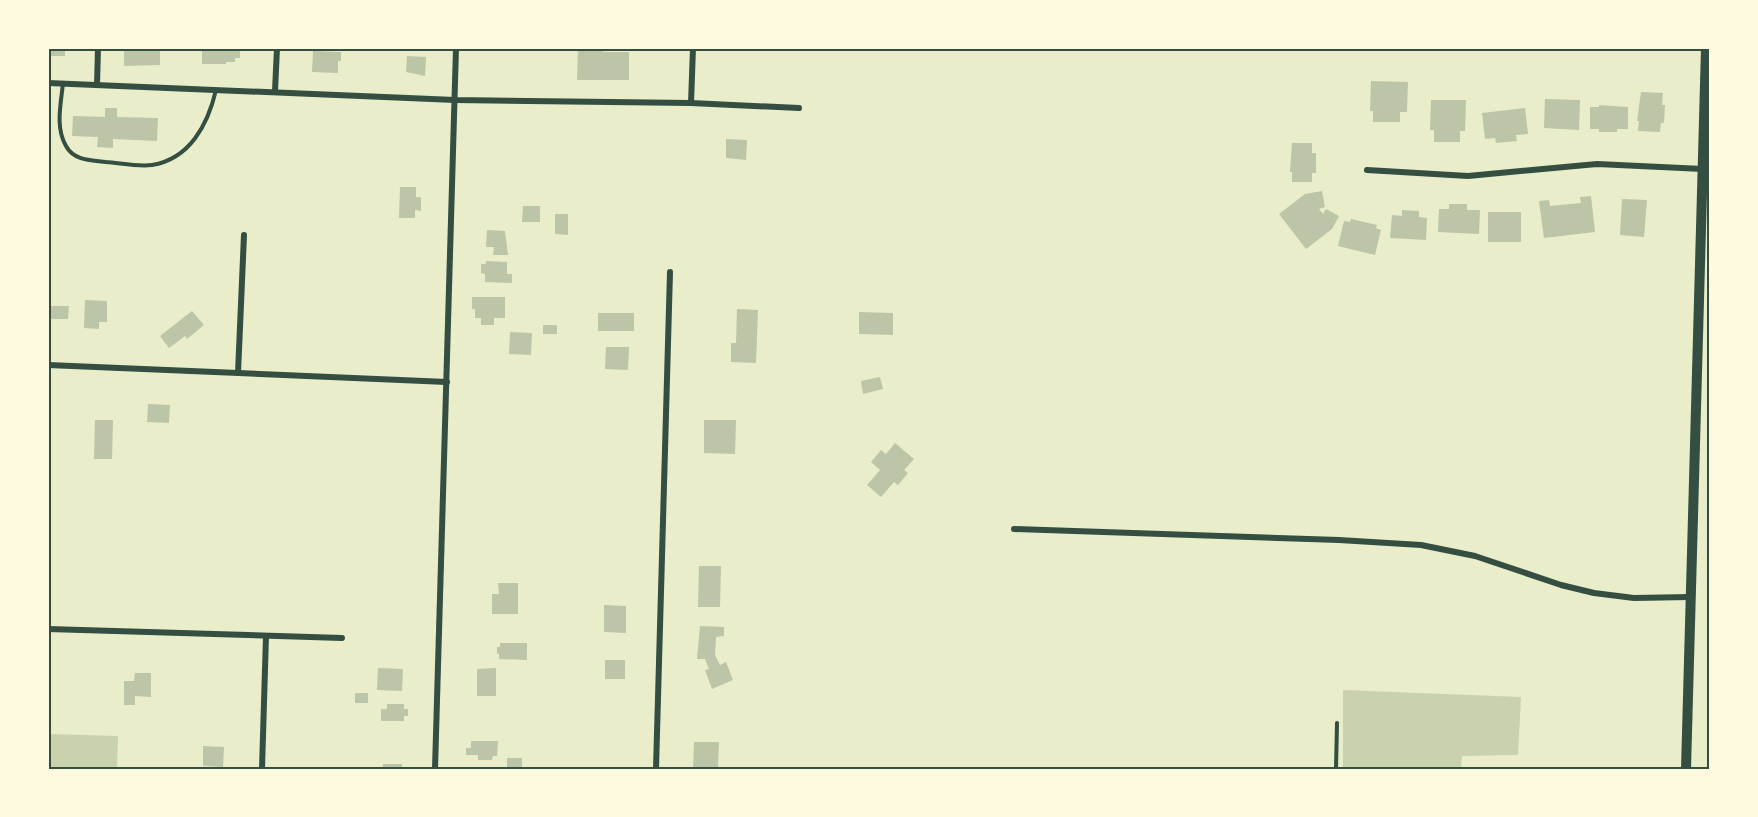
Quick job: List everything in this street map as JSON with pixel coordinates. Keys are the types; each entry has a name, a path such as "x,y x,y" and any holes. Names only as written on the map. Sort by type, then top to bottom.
{"main road":[{"path":"1686,769 1706,48"}],"street":[{"path":"97,85 98,48"},
{"path":"275,91 277,48"},
{"path":"435,769 456,48"},
{"path":"691,103 693,48"},
{"path":"48,83 454,100 691,103 799,108"},
{"path":"1367,170 1468,176 1597,164 1702,169"},
{"path":"238,373 244,235"},
{"path":"656,769 670,272"},
{"path":"48,366 447,382"},
{"path":"1014,529 1421,545 1475,556 1561,585 1594,593 1634,598 1690,597"},
{"path":"48,629 342,638"},
{"path":"262,769 266,636"}],"lane":[{"path":"63,83 60,135 67,149 81,159 151,165 167,160 187,148 201,132 211,111 216,89"},
{"path":"1336,769 1337,723"}],"green space":[{"path":"1343,690 1521,697 1518,755 1462,756 1461,769 1343,769"},
{"path":"48,734 118,736 117,769 48,769"}],"building":[{"path":"48,48 65,48 65,56 48,56"},
{"path":"124,48 160,48 160,65 124,66"},
{"path":"578,48 603,48 603,52 629,52 629,80 577,80"},
{"path":"202,49 240,49 240,58 235,58 235,62 226,62 226,64 202,64"},
{"path":"313,51 341,52 338,73 312,72"},
{"path":"407,56 426,57 425,76 406,72"},
{"path":"1371,81 1408,82 1407,112 1400,112 1400,122 1373,122 1373,111 1370,111"},
{"path":"1641,92 1663,93 1664,123 1661,123 1660,132 1638,131"},
{"path":"1545,99 1580,100 1579,130 1544,128"},
{"path":"1431,100 1466,100 1465,131 1460,131 1460,142 1434,142 1434,130 1430,130"},
{"path":"1599,105 1628,107 1628,129 1617,129 1617,132 1599,132 1599,129 1590,129 1590,107 1599,107"},
{"path":"105,108 117,108 117,117 158,118 157,141 113,139 113,148 97,147 98,137 72,136 73,116 105,117"},
{"path":"1525,108 1528,134 1516,135 1517,141 1496,143 1495,138 1485,139 1482,113"},
{"path":"726,139 747,140 746,160 726,158"},
{"path":"1292,143 1312,143 1312,153 1316,153 1316,173 1312,173 1312,182 1292,182 1292,172 1290,172"},
{"path":"400,187 416,187 416,197 421,197 421,211 415,210 415,218 399,218"},
{"path":"1322,191 1325,207 1319,209 1323,214 1326,209 1339,216 1332,229 1306,249 1279,214 1305,194"},
{"path":"1591,196 1595,232 1544,238 1539,201 1549,200 1550,206 1581,203 1580,197"},
{"path":"1622,199 1647,200 1644,237 1620,235"},
{"path":"1449,204 1467,204 1467,210 1480,210 1479,234 1438,232 1439,209 1449,209"},
{"path":"523,206 540,206 540,222 522,222"},
{"path":"1402,210 1419,211 1419,217 1427,218 1426,240 1390,238 1392,215 1402,216"},
{"path":"1488,212 1521,212 1521,242 1488,242"},
{"path":"555,214 568,214 568,235 555,234"},
{"path":"1351,219 1377,225 1376,228 1381,230 1375,255 1338,246 1344,221 1350,222"},
{"path":"487,230 505,231 508,255 493,255 494,247 486,247"},
{"path":"486,261 507,262 507,274 512,274 512,283 485,282 485,274 481,273 481,264 486,264"},
{"path":"472,297 505,297 505,318 494,318 494,325 481,325 481,318 475,318 475,309 472,309"},
{"path":"85,300 107,301 107,322 99,322 99,329 84,328"},
{"path":"49,306 69,306 68,319 48,319"},
{"path":"737,309 758,310 756,363 731,362 731,343 736,343"},
{"path":"192,311 204,325 187,339 185,336 169,348 160,336"},
{"path":"859,312 893,313 893,335 859,334"},
{"path":"598,313 634,313 634,331 598,331"},
{"path":"543,325 557,325 557,334 543,334"},
{"path":"510,332 532,333 531,355 509,354"},
{"path":"606,347 629,347 628,370 605,369"},
{"path":"880,377 883,389 863,394 861,381"},
{"path":"148,404 170,405 169,423 147,422"},
{"path":"95,420 113,420 112,459 94,459"},
{"path":"704,420 736,420 735,454 704,453"},
{"path":"895,443 914,459 904,470 908,473 898,485 894,482 881,497 867,485 880,470 871,462 881,450 886,454"},
{"path":"699,566 721,566 720,607 698,607"},
{"path":"498,583 518,583 518,614 492,614 492,594 499,594"},
{"path":"604,605 626,606 626,633 604,632"},
{"path":"700,626 724,627 724,636 716,637 715,655 720,665 726,662 733,680 712,689 705,670 709,669 705,659 697,659"},
{"path":"500,643 527,643 527,660 499,659 497,647 500,647"},
{"path":"605,660 625,660 625,679 605,679"},
{"path":"378,668 403,669 402,691 377,690"},
{"path":"496,668 496,696 477,696 477,669"},
{"path":"135,673 151,673 151,697 135,696 135,705 124,705 124,681 134,681"},
{"path":"355,693 368,693 368,703 355,703"},
{"path":"387,704 404,704 404,709 408,709 408,716 404,716 404,721 381,721 381,709 387,709"},
{"path":"471,741 498,741 497,756 493,756 492,760 478,760 478,755 466,755 466,748 471,748"},
{"path":"694,742 719,742 718,769 693,769"},
{"path":"203,746 224,747 223,767 203,766"},
{"path":"507,758 522,758 522,767 507,767"},
{"path":"383,764 402,764 402,769 383,769"}]}
